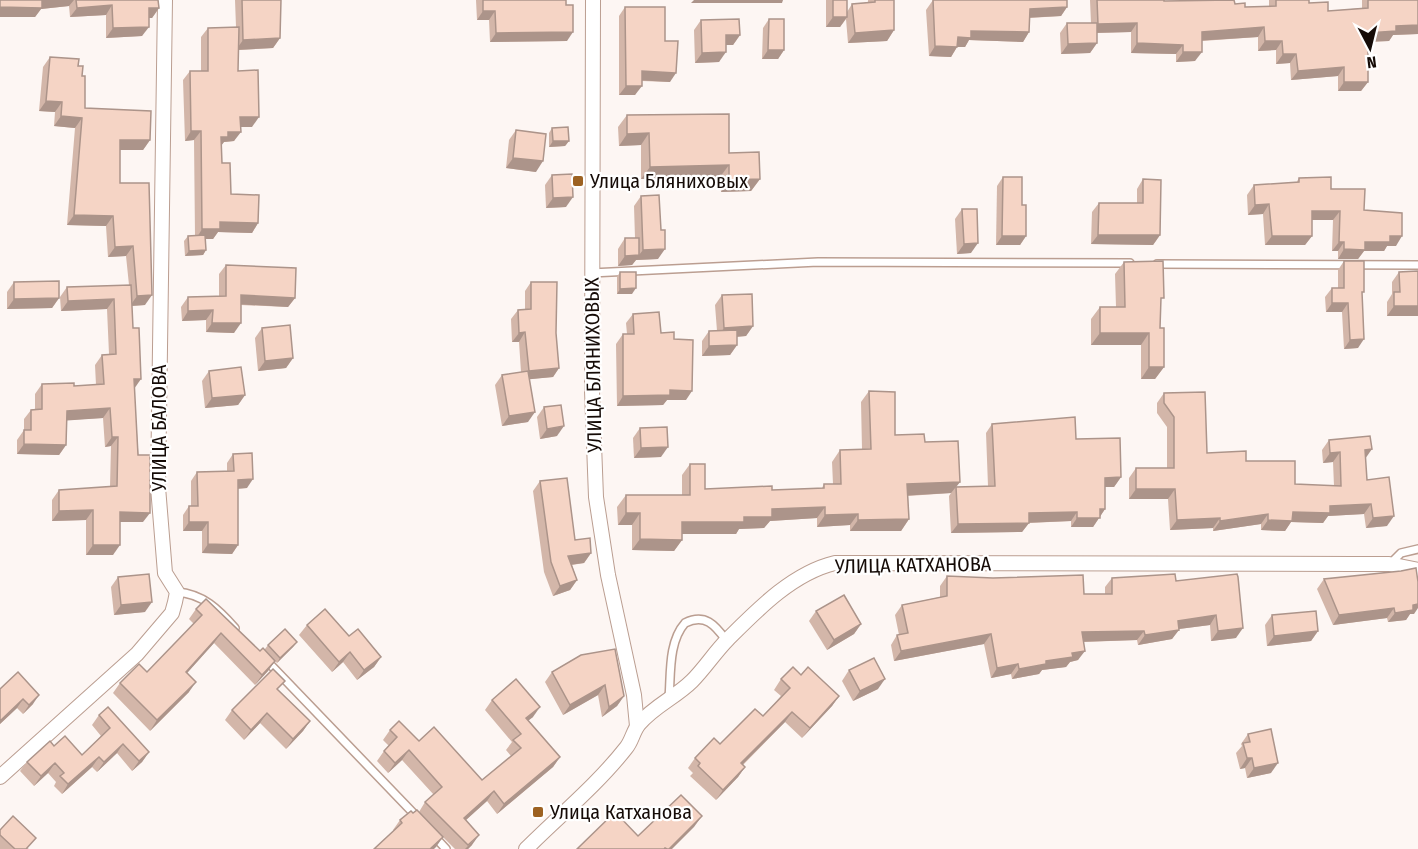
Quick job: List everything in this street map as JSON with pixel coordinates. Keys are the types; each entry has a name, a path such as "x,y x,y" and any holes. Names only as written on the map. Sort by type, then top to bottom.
{"street":[{"name":"УЛИЦА БАЛОВА","path":"165,0 158,487 165,573 177,592"},
{"name":"УЛИЦА БЛЯНИХОВЫХ","path":"593,0 591,273 596,497 608,575 634,695 637,726"},
{"name":"УЛИЦА КАТХАНОВА","path":"526,849 618,757 633,737 637,726 694,679 726,640 789,584 818,568 835,564 1389,564 1418,570"},
{"path":"0,777 137,654 172,613 177,592"}],"lane":[{"path":"591,273 818,262 1134,263"},
{"path":"1144,263 1418,265"},
{"path":"1389,564 1401,553 1418,549"},
{"path":"177,592 193,593 205,599 239,632"},
{"path":"669,699 673,651 676,639 685,623 703,618 711,622 726,640"},
{"path":"259,653 421,822"},
{"path":"428,830 446,849"}],"building":[{"path":"0,0 42,0 42,8 0,7"},
{"path":"76,0 158,0 159,8 149,8 149,27 113,28 112,5 77,8"},
{"path":"242,0 281,0 280,38 243,40"},
{"path":"483,0 566,0 566,5 573,5 573,32 496,33 495,11 483,11"},
{"path":"833,0 847,0 847,17 833,17"},
{"path":"875,0 894,0 894,30 855,33 852,4 875,2"},
{"path":"933,0 1067,0 1067,7 1030,9 1029,32 971,31 971,38 958,37 957,47 935,46"},
{"path":"1097,0 1234,0 1235,4 1245,3 1245,7 1276,6 1276,0 1309,0 1309,3 1328,2 1328,11 1368,8 1368,0 1418,0 1418,25 1396,26 1396,31 1368,33 1368,82 1344,82 1344,67 1298,71 1296,54 1283,54 1282,41 1265,41 1264,27 1202,32 1202,52 1183,52 1183,45 1137,43 1137,23 1098,24"},
{"path":"625,7 665,7 665,41 678,41 676,73 642,71 642,86 626,86"},
{"path":"739,19 740,35 726,35 726,52 702,53 701,20"},
{"path":"769,19 784,19 784,50 768,50"},
{"path":"1067,23 1097,23 1097,43 1068,44"},
{"path":"239,27 238,71 258,70 259,117 240,117 241,132 228,132 228,137 221,137 222,163 230,163 231,194 259,195 258,223 220,222 220,229 202,229 201,131 191,131 190,71 208,71 208,28"},
{"path":"50,57 79,59 78,66 83,66 82,76 85,76 85,108 151,111 150,140 120,140 120,183 149,183 152,295 137,296 133,246 115,247 113,216 74,215 82,118 61,116 62,102 46,101"},
{"path":"729,114 729,153 759,152 760,179 729,180 729,165 650,167 649,133 627,134 627,115"},
{"path":"568,127 569,141 553,141 552,128"},
{"path":"516,130 546,134 543,161 513,158"},
{"path":"572,174 573,197 553,198 552,175"},
{"path":"1003,177 1022,177 1022,205 1026,205 1026,236 1002,236"},
{"path":"1331,177 1331,189 1365,189 1364,210 1402,213 1402,236 1390,236 1390,242 1365,242 1365,250 1344,249 1344,242 1339,242 1340,211 1312,211 1312,236 1272,236 1269,204 1255,205 1254,185 1299,182 1299,178"},
{"path":"1143,179 1161,180 1160,235 1098,235 1099,203 1143,203"},
{"path":"659,195 661,230 665,230 665,249 643,250 641,196"},
{"path":"962,209 977,209 978,243 964,244"},
{"path":"205,235 206,250 189,251 188,236"},
{"path":"625,238 639,238 639,255 625,256"},
{"path":"1163,261 1164,298 1161,298 1160,328 1164,328 1164,367 1149,367 1149,333 1100,333 1100,307 1125,307 1124,262"},
{"path":"1344,261 1364,261 1364,292 1362,292 1364,339 1350,340 1348,303 1332,303 1332,288 1344,288"},
{"path":"226,265 296,268 295,298 241,295 241,323 212,323 213,310 188,311 188,297 226,296"},
{"path":"1418,271 1418,306 1394,306 1394,292 1400,292 1399,272"},
{"path":"620,272 636,272 636,288 620,289"},
{"path":"59,281 59,298 14,299 14,282"},
{"path":"531,282 557,282 556,333 559,368 529,371 525,332 519,333 518,310 531,309"},
{"path":"131,285 133,328 139,328 141,379 134,379 138,455 150,455 150,513 120,512 120,545 93,545 93,510 59,511 59,490 117,486 118,437 112,437 110,408 67,411 66,445 24,444 24,430 31,430 31,410 42,409 42,384 74,383 74,386 104,384 102,355 116,354 114,299 68,301 67,287"},
{"path":"752,294 753,326 724,328 722,295"},
{"path":"659,312 661,333 674,332 674,339 693,340 692,391 670,390 670,395 623,396 623,334 634,334 633,314"},
{"path":"290,325 293,358 265,361 262,328"},
{"path":"737,330 737,345 709,346 709,331"},
{"path":"241,367 245,395 212,398 209,371"},
{"path":"528,371 535,412 509,416 502,375"},
{"path":"869,391 895,392 895,435 924,434 925,442 958,441 960,482 907,484 909,519 858,520 858,514 825,515 825,507 772,509 772,517 744,517 744,522 682,522 682,540 640,539 640,513 626,513 626,495 690,495 690,464 705,464 705,489 772,486 772,490 824,488 824,484 841,484 840,450 871,449"},
{"path":"1205,392 1207,453 1246,451 1246,461 1295,461 1295,484 1341,486 1340,452 1330,453 1329,440 1370,436 1372,449 1365,450 1367,480 1389,477 1394,516 1373,518 1371,504 1330,506 1330,513 1293,512 1292,521 1268,520 1268,514 1220,521 1220,518 1177,520 1175,489 1136,489 1136,468 1174,468 1174,417 1164,403 1164,393"},
{"path":"561,405 564,426 547,429 544,407"},
{"path":"1075,417 1076,439 1120,438 1121,477 1105,478 1105,509 1100,509 1100,518 1077,518 1077,512 1029,513 1029,523 958,524 956,487 995,486 992,424"},
{"path":"667,427 668,447 641,448 640,428"},
{"path":"252,453 253,479 238,480 238,545 208,544 208,522 189,522 189,506 198,506 197,472 234,471 233,454"},
{"path":"567,478 575,540 590,538 591,553 568,556 577,580 560,586 551,562 540,481"},
{"path":"1416,568 1418,604 1413,605 1413,610 1395,613 1394,608 1339,615 1324,579 1401,571"},
{"path":"149,574 152,602 121,605 118,577"},
{"path":"1175,574 1176,581 1237,574 1243,628 1218,631 1216,615 1178,621 1179,630 1145,635 1144,631 1082,632 1085,651 1072,653 1073,657 1046,661 1046,664 1019,669 1018,664 997,668 991,634 901,651 897,635 908,633 902,605 947,596 947,576 993,578 1083,575 1084,594 1112,594 1112,578"},
{"path":"844,595 861,624 834,640 816,611"},
{"path":"206,599 260,651 263,648 275,661 262,675 221,633 186,672 196,682 157,720 120,683 139,664 147,672 202,615 196,609"},
{"path":"325,609 349,636 358,629 381,657 364,670 350,652 339,662 307,625"},
{"path":"1316,611 1318,631 1274,636 1272,615"},
{"path":"285,629 297,642 280,658 268,645"},
{"path":"615,649 624,696 609,707 605,685 570,705 552,672 581,655"},
{"path":"874,658 885,679 860,691 849,670"},
{"path":"793,667 801,675 808,667 839,696 810,728 792,712 741,763 745,767 723,790 698,766 700,763 695,758 714,738 720,744 755,709 763,716 790,688 781,679"},
{"path":"273,669 285,681 277,689 310,721 293,739 267,713 251,730 232,710"},
{"path":"18,672 39,695 29,705 23,699 0,721 0,689"},
{"path":"516,679 540,707 526,718 560,757 504,804 494,791 464,818 479,835 468,845 425,802 442,787 409,750 395,763 384,751 397,737 390,730 399,721 419,741 434,727 482,780 521,748 513,740 521,734 492,700"},
{"path":"108,707 149,752 139,761 123,744 104,762 99,757 68,784 60,776 64,773 55,763 41,776 27,762 50,741 54,746 65,736 82,755 110,728 99,715"},
{"path":"1271,729 1278,763 1254,768 1252,758 1247,758 1243,743 1250,742 1248,734"},
{"path":"681,795 702,816 669,849 577,849 615,812 638,836"},
{"path":"417,810 443,837 430,849 374,849 402,823 400,820 411,811 413,813"},
{"path":"13,816 36,838 26,849 15,849 0,835 0,830"}],"place":[{"name":"Улица Бляниховых","path":"578,181"},
{"name":"Улица Катханова","path":"538,812"}]}
